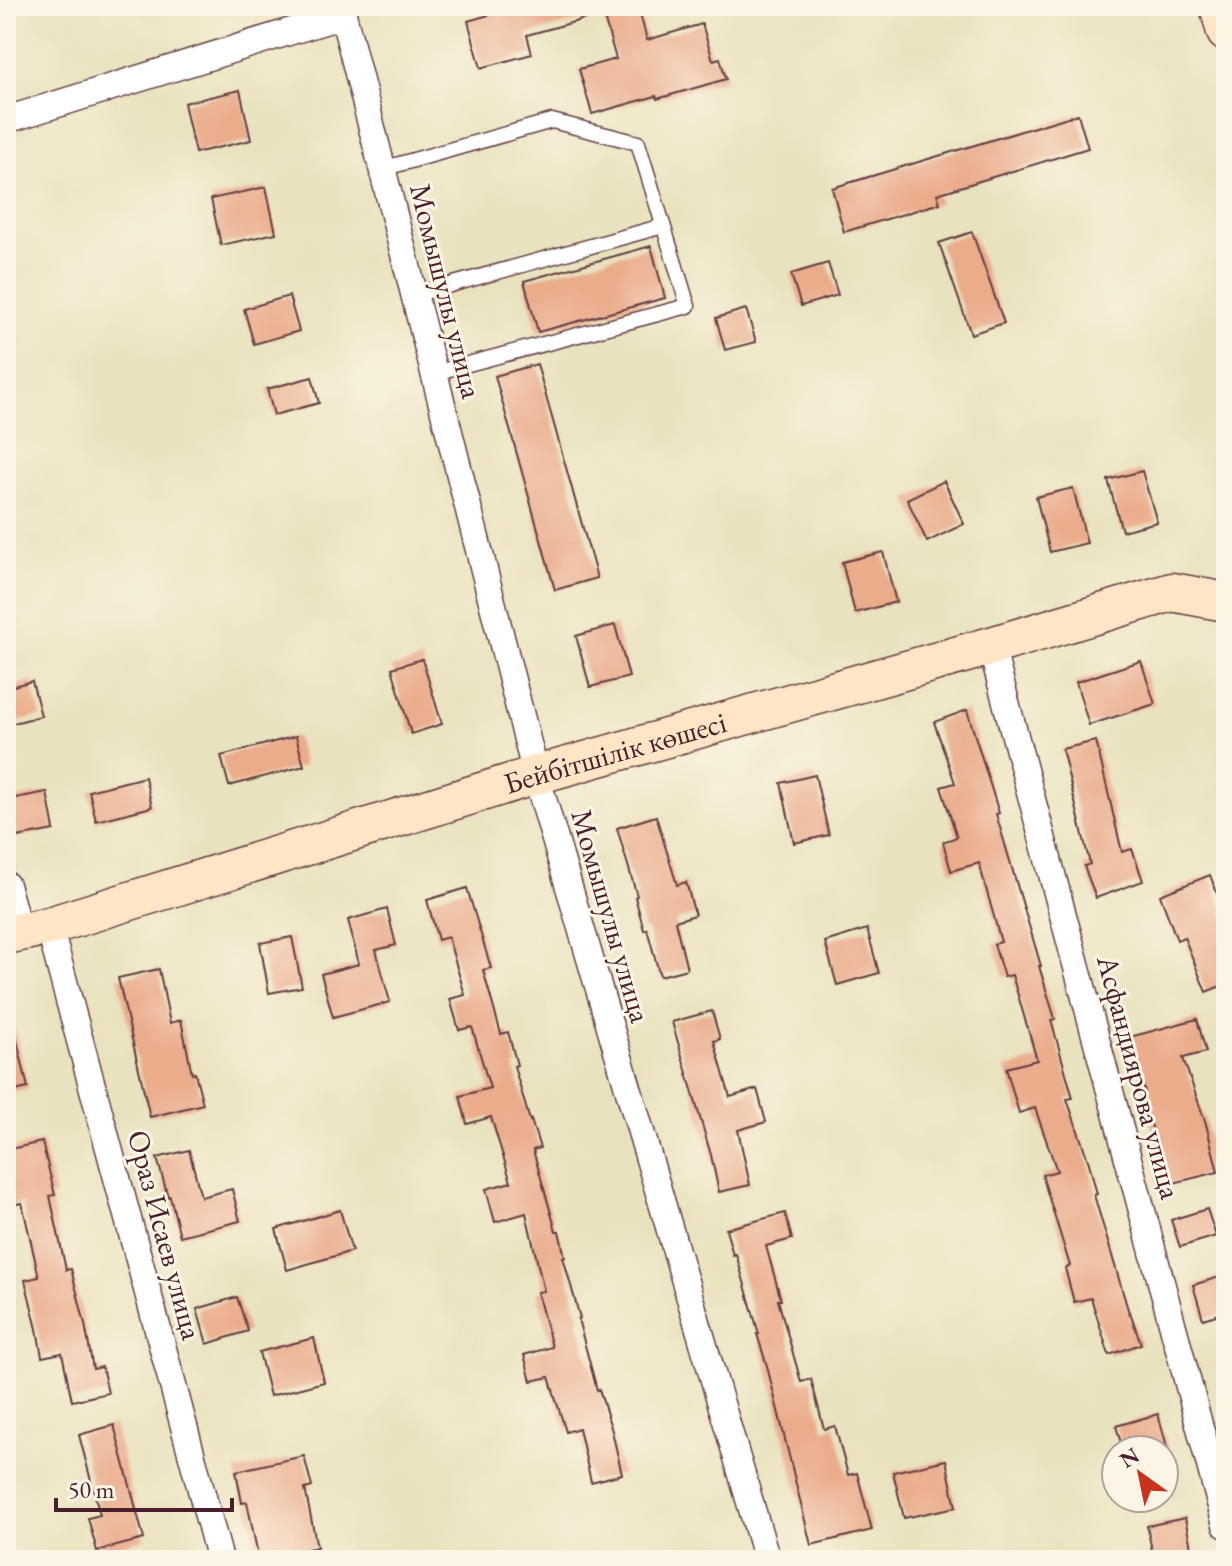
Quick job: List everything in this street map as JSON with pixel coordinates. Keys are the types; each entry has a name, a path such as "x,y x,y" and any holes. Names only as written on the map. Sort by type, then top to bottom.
{"street":[{"path":"1219,6 1226,32"},
{"path":"6,120 342,10"},
{"name":"Момышулы улица","path":"342,10 536,775 767,1560"},
{"path":"1172,592 1226,575"},
{"name":"Бейбітшілік көшесі","path":"25,931 536,775 1172,592 1226,602"},
{"name":"Асфандиярова улица","path":"991,646 1226,1525"},
{"name":"Ораз Исаев улица","path":"6,885 25,931 220,1560"}],"lane":[{"path":"382,169 552,121 638,143 688,306 434,373"},
{"path":"414,295 663,226"}],"building":[{"path":"505,6 638,6 647,40 702,24 713,60 720,58 726,79 592,114 579,69 616,59 603,14 527,35 532,54 481,68 468,21 506,10"},
{"path":"240,90 251,140 195,153 184,103"},
{"path":"1078,114 1088,148 937,194 940,203 844,232 832,188"},
{"path":"266,187 276,233 221,245 211,199"},
{"path":"972,232 1004,323 971,334 939,243"},
{"path":"651,246 665,298 538,332 524,281"},
{"path":"828,263 838,295 801,306 791,274"},
{"path":"289,296 299,331 254,344 244,309"},
{"path":"746,309 756,342 725,350 716,318"},
{"path":"537,364 597,578 555,590 495,376"},
{"path":"312,377 319,403 274,415 267,389"},
{"path":"1142,471 1157,522 1122,531 1108,480"},
{"path":"944,481 964,524 927,542 907,499"},
{"path":"1073,488 1087,543 1050,552 1036,497"},
{"path":"883,552 896,602 855,613 842,562"},
{"path":"615,625 629,677 590,687 576,636"},
{"path":"422,659 442,724 411,734 392,668"},
{"path":"1141,661 1155,704 1089,725 1076,682"},
{"path":"32,681 41,716 6,725 6,688"},
{"path":"967,710 999,813 996,814 1055,1019 1051,1020 1073,1098 1067,1099 1089,1163 1097,1194 1094,1195 1141,1344 1109,1355 1091,1298 1074,1302 1065,1268 1070,1266 1042,1175 1057,1171 1035,1108 1019,1113 1006,1068 1037,1060 1012,975 1004,977 994,944 1001,942 979,863 951,871 943,842 957,837 941,787 955,783 934,722"},
{"path":"296,736 304,766 229,786 221,756"},
{"path":"1096,741 1122,852 1132,849 1143,881 1096,898 1084,866 1090,864 1062,749"},
{"path":"815,775 829,835 794,843 781,783"},
{"path":"145,777 152,807 96,821 89,791"},
{"path":"47,792 54,830 17,837 10,799"},
{"path":"656,816 677,885 686,882 695,915 675,921 687,969 660,976 647,929 644,930 617,828"},
{"path":"1210,875 1226,917 1226,984 1206,992 1184,937 1177,940 1160,895"},
{"path":"467,888 491,968 483,970 501,1034 508,1032 517,1065 514,1066 540,1148 533,1150 556,1231 559,1231 578,1319 622,1474 591,1482 579,1428 566,1432 549,1377 531,1381 524,1355 552,1347 537,1292 544,1291 526,1213 495,1222 486,1189 511,1182 491,1117 467,1124 460,1096 490,1088 472,1027 459,1030 450,999 465,995 448,937 438,940 427,900"},
{"path":"387,909 396,945 376,950 390,1002 333,1017 321,974 359,964 348,920"},
{"path":"867,929 879,973 837,985 825,942"},
{"path":"292,937 302,987 269,993 260,943"},
{"path":"159,969 170,1023 181,1020 192,1074 195,1073 203,1104 150,1117 118,978"},
{"path":"712,1011 720,1039 714,1041 730,1097 757,1089 766,1122 738,1130 750,1185 719,1192 672,1022"},
{"path":"1197,1019 1206,1052 1183,1058 1206,1124 1218,1172 1161,1186 1152,1152 1160,1150 1140,1093 1145,1092 1130,1037"},
{"path":"14,1028 28,1088 6,1093 6,1029"},
{"path":"42,1142 55,1195 50,1196 66,1270 71,1269 93,1369 102,1367 108,1393 72,1401 62,1353 42,1357 25,1280 39,1277 22,1203 6,1206 6,1150"},
{"path":"189,1150 201,1197 232,1189 240,1221 180,1236 157,1158"},
{"path":"1207,1209 1216,1236 1180,1247 1171,1220"},
{"path":"340,1210 352,1251 287,1270 276,1229"},
{"path":"785,1213 792,1239 766,1246 781,1300 778,1300 801,1382 811,1379 824,1429 835,1426 848,1475 857,1473 872,1530 811,1545 759,1334 726,1229"},
{"path":"1226,1275 1226,1312 1203,1319 1193,1285"},
{"path":"237,1297 248,1331 207,1344 197,1309"},
{"path":"314,1338 324,1382 270,1396 259,1352"},
{"path":"1158,1414 1164,1434 1118,1434 1116,1426"},
{"path":"114,1425 144,1539 97,1551 88,1518 100,1515 79,1435"},
{"path":"304,1456 312,1487 305,1489 317,1547 259,1560 247,1502 242,1503 236,1471"},
{"path":"946,1460 956,1507 904,1518 893,1472"},
{"path":"1185,1518 1192,1552 1154,1560 1147,1526"}]}
